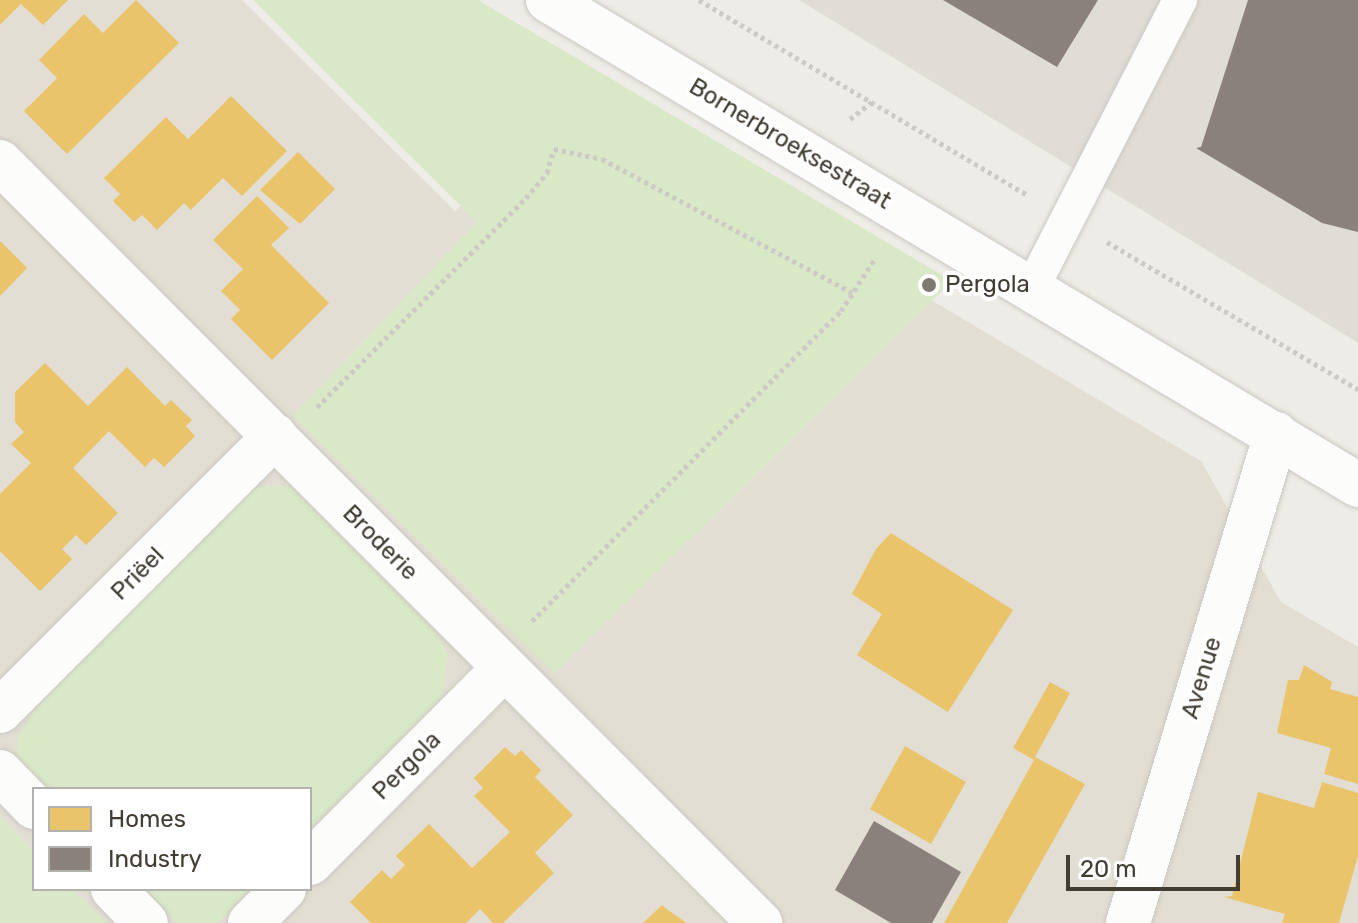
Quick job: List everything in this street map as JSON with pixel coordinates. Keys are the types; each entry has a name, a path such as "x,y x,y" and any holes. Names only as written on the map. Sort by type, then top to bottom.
{"street":[{"name":"Bornerbroeksestraat","path":"548,0 1358,485"},
{"name":"Broderie","path":"0,162 760,923"},
{"name":"Avenue","path":"1128,923 1276,434"},
{"name":"Priëel","path":"0,711 278,439"},
{"name":"Pergola","path":"312,861 500,664"},
{"path":"0,772 32,805"},
{"path":"115,891 146,923"},
{"path":"250,923 282,891"}],"lane":[{"path":"1032,288 1180,0"}],"path":[{"path":"278,439 526,198 547,173 554,149 602,159 853,293"},
{"path":"500,664 841,311 906,213"}],"shaded area":[{"path":"0,0 242,0 455,211 579,90 1201,461 1281,602 1358,647 1358,923 0,923"},
{"path":"799,0 1358,0 1358,343 1342,333"}],"green space":[{"path":"253,0 478,0 952,281 554,673 293,416 477,222"},
{"path":"250,486 290,486 436,631 448,654 441,702 312,830 312,787 42,787 17,760 18,737 34,711"},
{"path":"0,816 32,850 32,891 74,891 108,923 0,923"},
{"path":"144,891 251,891 218,923 177,923"}],"building: Homes":[{"path":"0,0 68,0 43,25 21,4 0,25"},
{"path":"136,0 179,43 67,154 24,111 57,78 39,60 84,14 103,33"},
{"path":"231,96 287,151 242,196 223,178 191,210 184,203 157,230 142,215 134,222 113,201 120,194 104,178 166,117 188,139"},
{"path":"298,152 335,189 300,224 260,190"},
{"path":"257,196 289,228 271,245 329,303 272,360 231,319 240,310 221,291 243,269 213,240"},
{"path":"0,241 27,268 0,296"},
{"path":"45,363 88,406 127,367 165,406 171,400 192,420 186,426 195,436 164,467 154,458 145,467 109,431 73,468 118,513 86,545 76,535 62,549 72,559 40,591 0,551 0,494 31,463 11,444 24,432 15,422 15,392"},
{"path":"891,533 1013,610 948,712 857,655 882,614 852,594 876,549"},
{"path":"1304,665 1332,682 1330,689 1358,697 1358,784 1324,774 1331,748 1277,733 1288,680 1299,680"},
{"path":"1050,682 1070,693 1035,757 1085,784 1007,923 944,923 1034,760 1013,748"},
{"path":"905,746 966,782 931,844 870,809"},
{"path":"505,747 515,756 521,750 541,770 535,777 573,815 535,853 554,873 503,923 493,923 480,909 466,923 371,923 350,902 382,870 391,879 405,865 396,856 429,824 472,868 510,832 474,796 483,788 474,778"},
{"path":"1322,782 1358,793 1358,856 1339,923 1282,923 1285,914 1224,897 1232,896 1258,792 1314,808"},
{"path":"662,905 668,910 687,923 643,923"}],"building: Industry":[{"path":"943,0 1098,0 1057,67"},
{"path":"1248,0 1358,0 1358,232 1322,223 1196,148 1201,147"},
{"path":"874,821 961,872 932,923 891,923 835,890"}],"place":[{"name":"Pergola","path":"929,285"}]}
